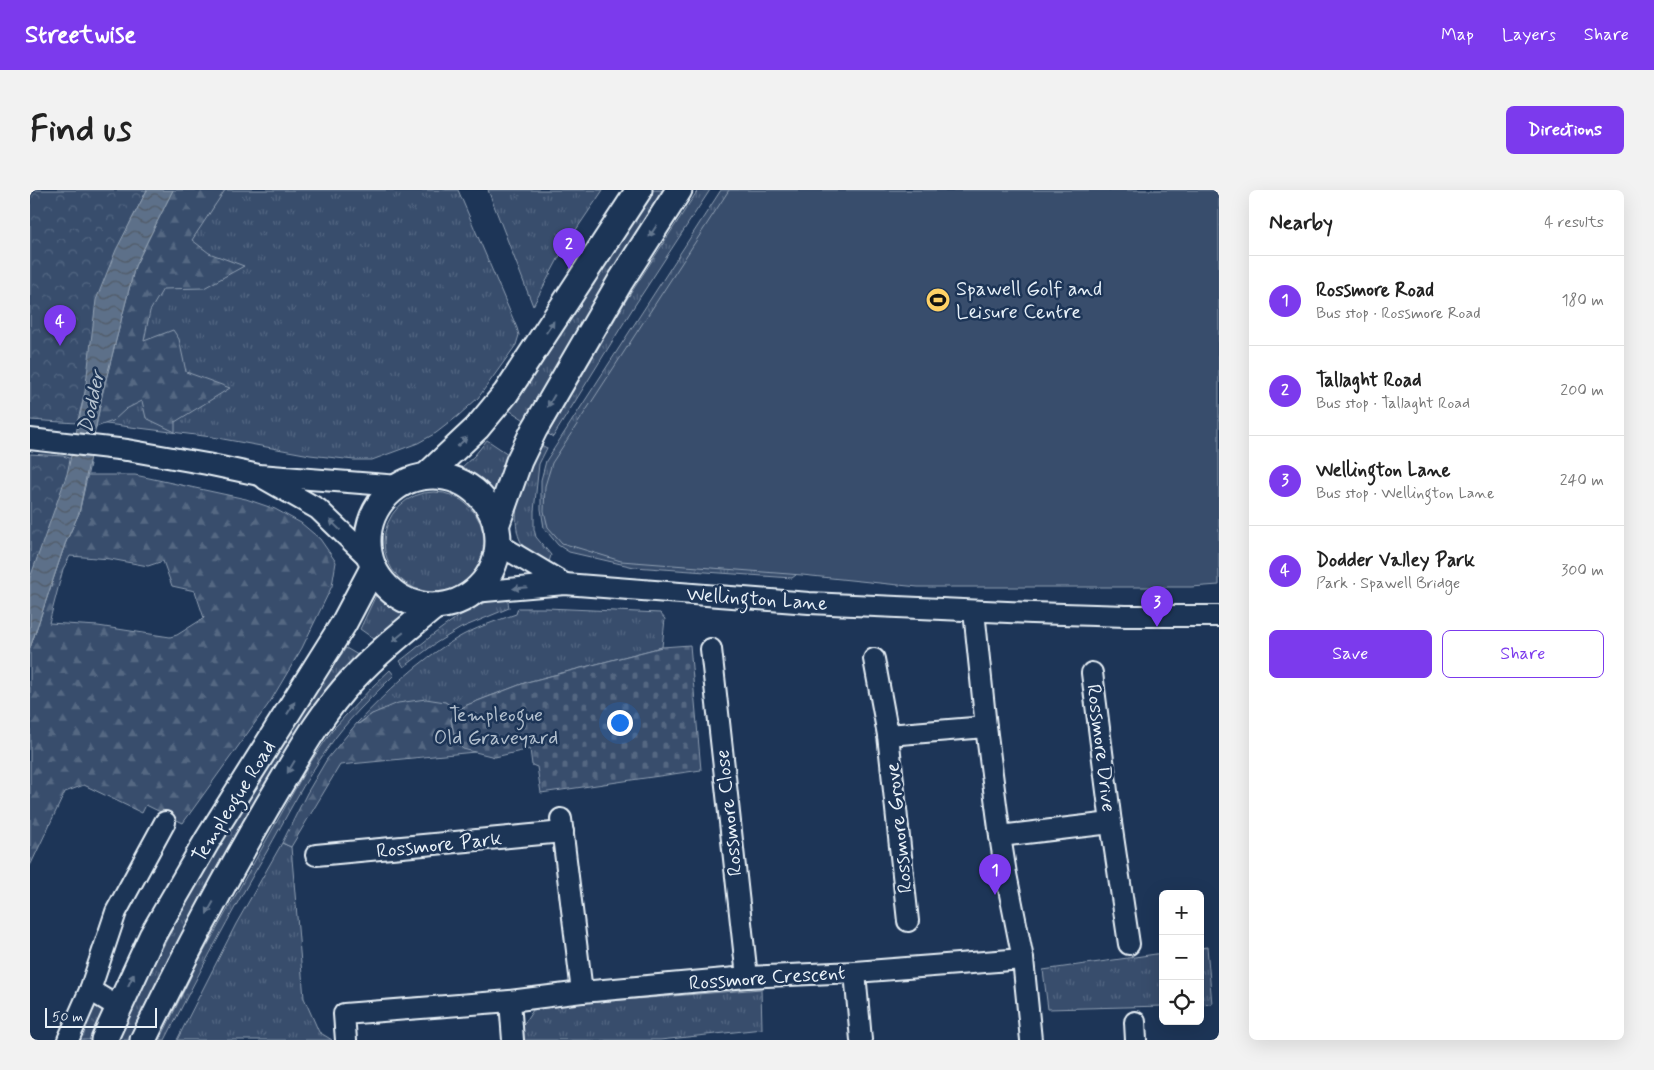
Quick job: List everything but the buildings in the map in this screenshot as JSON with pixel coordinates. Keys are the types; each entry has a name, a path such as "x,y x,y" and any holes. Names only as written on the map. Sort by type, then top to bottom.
{"main road":[{"path":"639,190 506,393 477,428 426,476 398,486 386,496 376,509 370,525 368,542 372,563 384,584 398,596 416,604 435,606 456,602 474,592 486,578 492,566 497,535 519,461 534,430 620,282 679,190"},
{"path":"426,476 446,478 463,484 478,494 489,509 497,535"},
{"name":"Templeogue Road","path":"104,1040 152,936 207,841 344,624 372,563"},
{"name":"Templeogue Road","path":"143,1040 191,943 257,824 317,725 352,680 392,642 435,606"}],"street":[{"path":"30,439 127,450 259,475 398,486"},
{"path":"259,475 318,509 372,563"},
{"name":"Wellington Lane","path":"497,535 565,584"},
{"name":"Wellington Lane","path":"474,592 565,584 809,603 1126,616 1219,616"},
{"path":"974,611 1000,836 1023,959 1031,1040"},
{"name":"Rossmore Close","path":"711,650 747,977"},
{"name":"Rossmore Grove","path":"874,659 888,735 908,922"},
{"name":"Rossmore Drive","path":"1092,673 1129,944"},
{"name":"Rossmore Grove","path":"888,735 986,727"},
{"path":"68,1040 90,990 116,912 165,822"},
{"name":"Rossmore Drive","path":"1000,836 1111,823"},
{"name":"Rossmore Park","path":"316,855 562,826 582,992"},
{"name":"Rossmore Crescent","path":"346,1040 344,1014 510,1001 582,992 747,977 855,972 1023,959"},
{"path":"855,972 861,1040"},
{"path":"90,990 118,1007"},
{"path":"510,1001 513,1040"}],"green space":[{"path":"30,190 147,190 130,223 77,423 30,420"},
{"path":"173,190 225,190 192,240 209,253 244,266 204,288 163,289 150,311 144,341 173,330 179,339 186,372 230,388 175,422 175,432 146,418 142,401 126,409 113,421 96,427 102,395 135,266"},
{"path":"190,190 458,190 517,328 519,335 516,345 478,398 458,416 436,433 418,443 372,460 310,455 212,437 98,423"},
{"path":"488,190 603,190 565,246 533,306"},
{"path":"652,190 670,190 526,421 509,410"},
{"path":"698,190 710,190 633,308 553,437 548,434 625,302"},
{"path":"721,190 739,190 796,575 792,578 634,567 569,552 558,545 544,528 541,509 541,480 546,461"},
{"name":"Spawell Golf and Leisure Centre","path":"729,190 1219,190 1219,585 1191,587 918,587 802,575 621,561 562,543 548,527 544,511 545,486 552,463"},
{"path":"487,440 508,454 493,493 483,481 461,468"},
{"path":"541,445 547,448 539,464 534,529 536,537 551,555 548,565 529,553 521,542 517,529 516,514 528,469"},
{"path":"30,454 63,456 90,464 79,513 65,544 30,648"},
{"path":"87,475 135,475 246,499 275,509 301,523 320,539 336,562 332,586 302,648 270,702 183,823 146,805 142,813 84,785 65,792 30,866 30,648 65,544 79,513","holes":["70,556 110,559 148,566 163,561 172,586 195,591 204,618 177,635 170,637 98,626 49,623 63,569"]},
{"path":"434,492 453,496 470,506 480,523 484,542 480,561 470,578 453,588 434,592 415,588 398,578 388,561 384,542 388,523 398,506 415,496"},
{"path":"378,591 392,605 411,612 377,641 360,629"},
{"path":"507,596 509,608 461,628 436,643 404,667 400,661 437,631 463,614 491,600"},
{"path":"518,608 660,613 665,619 662,647 527,682 458,710 445,702 372,714 357,723 391,689 429,657 470,631 516,614"},
{"name":"Templeogue Old Graveyard","path":"690,645 701,770 541,793 537,767 532,765 530,749 495,757 463,749 456,743 451,719 458,710 467,705 527,682 662,647"},
{"path":"346,648 363,658 131,1040 117,1040 199,877 311,697"},
{"path":"390,670 394,675 343,728 311,773 227,922 165,1040 160,1040 197,964 308,766 334,728"},
{"path":"426,699 445,702 458,710 451,719 454,737 462,747 475,752 340,765 291,847 282,843 307,793 327,759 357,723 359,724 372,714 398,703"},
{"path":"282,843 291,847 304,998 319,1032 332,1040 177,1040 236,924"},
{"path":"1204,947 1207,947 1212,1004 1204,1005 1204,980"},
{"path":"1159,954 1159,1006 1048,1009 1043,970"},
{"path":"761,989 762,1029 660,1040 523,1040 522,1027 535,1007"},
{"path":"93,1005 103,1010 90,1040 77,1040"}],"water":[{"name":"Dodder","path":"147,190 173,190 135,266 102,395 79,513 65,544 30,648 30,578 67,474 85,392 96,300 116,250"}],"place":[{"name":"Tallaght Road","path":"569,269"},
{"name":"Spawell Golf and Leisure Centre","path":"938,300"},
{"name":"Dodder Valley Park","path":"60,346"},
{"name":"Wellington Lane","path":"1157,627"},
{"name":"Rossmore Road","path":"995,895"}]}
